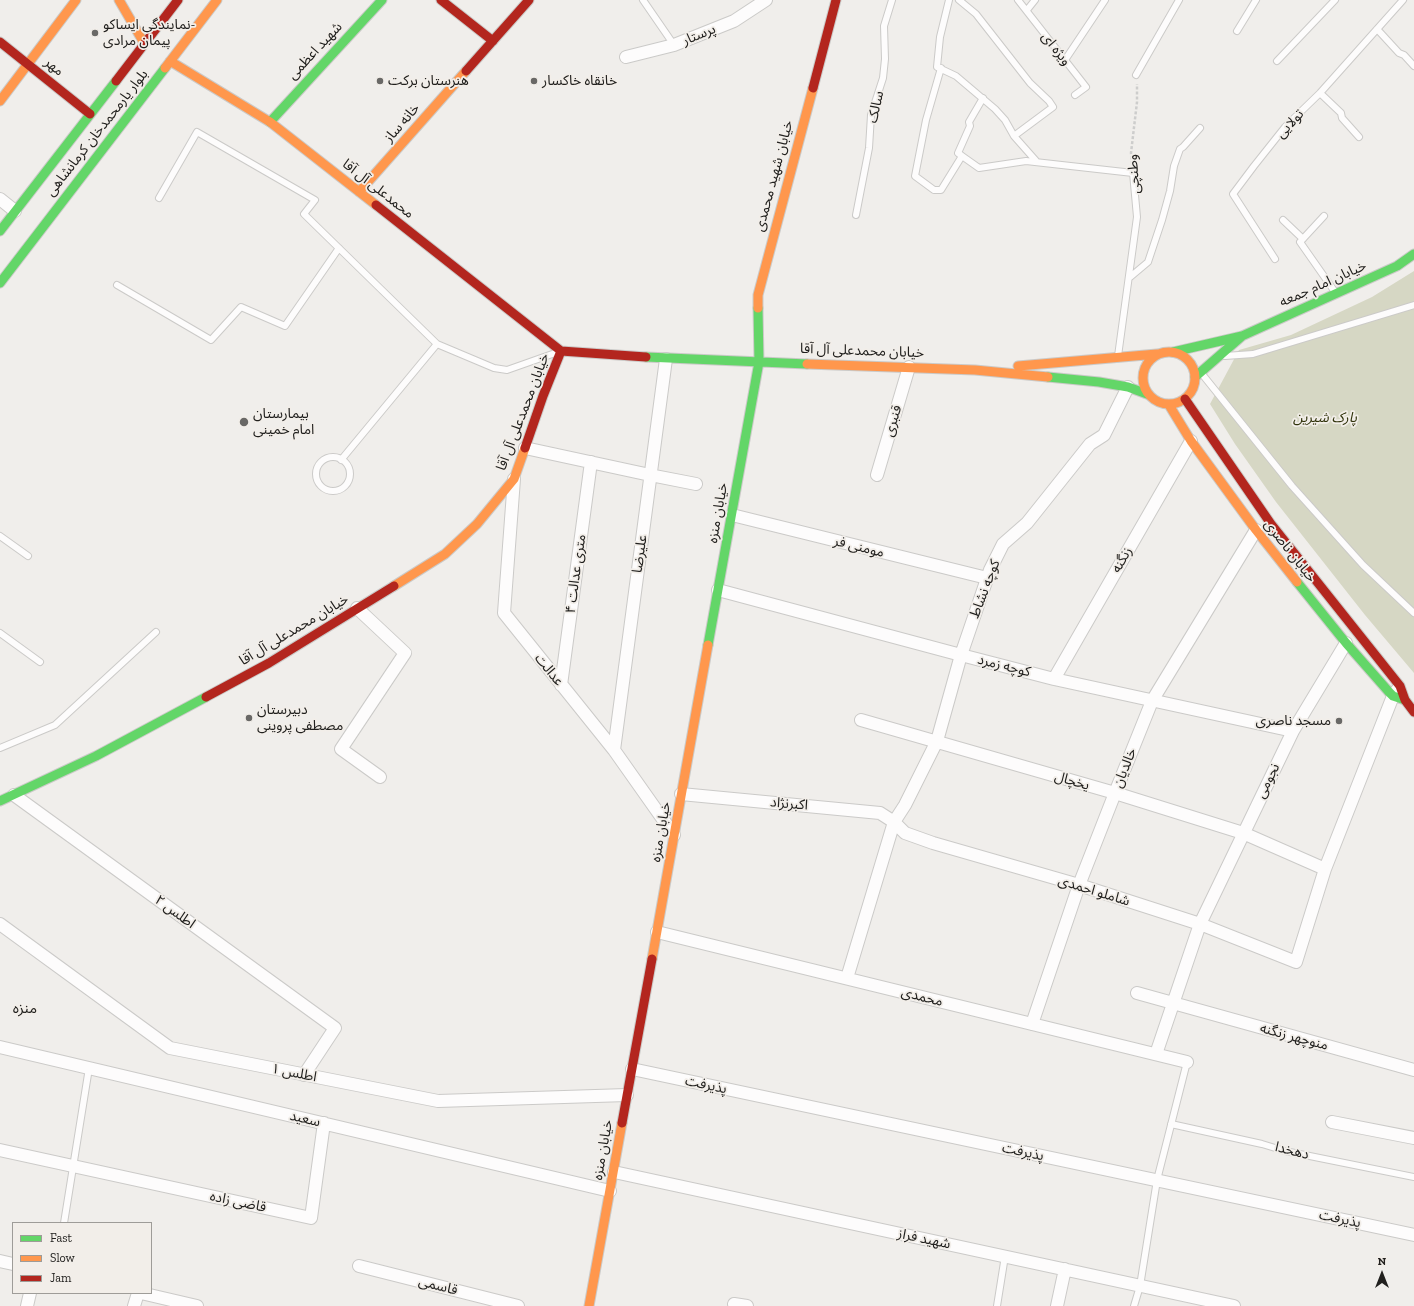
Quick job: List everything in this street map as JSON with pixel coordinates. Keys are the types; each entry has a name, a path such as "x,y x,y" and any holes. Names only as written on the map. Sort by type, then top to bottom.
{"street":[{"path":"0,101 76,0"},
{"path":"119,0 144,43"},
{"name":"بلوار یارمحمدخان کرمانشاهی","path":"0,231 178,0"},
{"name":"بلوار یارمحمدخان کرمانشاهی","path":"0,283 217,0"},
{"name":"شهید اعظمی","path":"270,122 382,0"},
{"path":"442,0 493,41"},
{"name":"خانه ساز","path":"359,192 529,0"},
{"name":"پرستار","path":"626,58 674,45 734,21 766,0"},
{"name":"خیابان شهید محمدی","path":"759,362 758,295 836,0"},
{"name":"مهر","path":"0,42 90,114"},
{"name":"محمدعلی آل آقا","path":"170,61 270,122 561,351"},
{"path":"0,199 15,211"},
{"name":"خیابان امام جمعه","path":"1173,352 1242,336 1397,266 1414,254"},
{"name":"خیابان امام جمعه","path":"1198,374 1242,336"},
{"name":"خیابان محمدعلی آل آقا","path":"0,801 96,756 269,663 445,554 477,524 514,479 543,396 561,351 666,359 974,370 1099,382 1128,387 1147,394"},
{"path":"1173,352 1182,355 1188,360 1198,374 1191,393 1178,403 1169,405 1156,402 1147,394 1143,385 1142,376 1144,367 1149,360 1157,354 1173,352"},
{"name":"خیابان محمدعلی آل آقا","path":"974,370 1157,354"},
{"name":"علیرضا","path":"614,750 666,359"},
{"name":"خیابان منزه","path":"590,1306 759,362"},
{"name":"قنبری","path":"877,475 909,367"},
{"name":"کوچه نشاط","path":"847,978 894,822 905,805 937,741 961,656 987,578 1003,544 1027,522 1090,444 1104,435 1128,387"},
{"name":"خیابان ناصری","path":"1185,399 1271,524 1400,686 1405,700 1414,712"},
{"name":"خیابان ناصری","path":"1169,405 1191,441 1256,530 1346,643 1393,696 1405,700"},
{"name":"زنگنه","path":"1054,679 1191,441"},
{"path":"525,448 696,484"},
{"name":"۴ متری عدالت","path":"561,685 591,462"},
{"name":"عدالت","path":"514,479 504,614 614,750 674,835"},
{"name":"مومنی فر","path":"732,516 987,578"},
{"name":"خالدیان","path":"1032,1024 1079,885 1152,701 1256,530"},
{"name":"کوچه زمرد","path":"718,590 961,656 1054,679 1293,730"},
{"path":"357,608 405,653 341,749 380,777"},
{"name":"نجومی","path":"1156,1054 1200,924 1293,730 1346,643"},
{"path":"1325,869 1393,696 1400,686"},
{"name":"یخچال","path":"861,720 1115,793 1243,833 1325,869"},
{"name":"اکبرنژاد","path":"682,794 880,813 894,822"},
{"name":"اطلس ۲","path":"14,795 335,1028 304,1075"},
{"name":"شاملو احمدی","path":"894,822 905,833 933,843 1079,885 1200,924 1296,962 1325,869"},
{"name":"اطلس ۱","path":"0,924 170,1048 438,1101 627,1095"},
{"name":"محمدی","path":"657,932 1187,1062"},
{"name":"منوچهر زنگنه","path":"1137,993 1414,1070"},
{"name":"سعید","path":"0,1047 610,1191"},
{"name":"پذیرفت","path":"632,1069 1414,1235"},
{"path":"1332,1122 1414,1138"},
{"name":"قاضی زاده","path":"0,1150 311,1218 324,1124"},
{"name":"شهید فراز","path":"614,1172 1234,1306"},
{"path":"0,1261 12,1264"},
{"name":"قاسمی","path":"359,1266 518,1306"},
{"path":"1057,1306 1065,1269"},
{"path":"27,1306 30,1294"},
{"path":"134,1306 139,1294"},
{"path":"143,1294 197,1306"},
{"path":"734,1304 747,1306"}],"lane":[{"path":"643,0 674,45"},
{"name":"سالک","path":"856,215 869,148 871,115 883,78 885,59 884,26 892,0"},
{"path":"949,0 940,37 937,67 956,76 1000,114 1014,136 1037,162"},
{"path":"959,0 976,14 1030,83 1053,107 1014,136"},
{"name":"ویژه ای","path":"1018,0 1086,87 1075,95"},
{"path":"1027,10 1035,0"},
{"path":"1064,60 1105,0"},
{"path":"1136,75 1179,0"},
{"path":"1236,31 1256,0"},
{"path":"1277,61 1335,0"},
{"name":"تولایی","path":"1275,259 1234,194 1285,127 1320,93 1403,0"},
{"path":"1377,29 1399,53 1404,55 1414,66"},
{"path":"941,68 926,120 915,176 934,190 941,190 962,156"},
{"path":"1320,93 1340,113 1342,118 1359,137"},
{"path":"983,98 969,122 970,126 958,153 979,168 1026,161 1133,173"},
{"path":"1129,278 1148,262 1162,220 1170,191 1174,166 1180,149 1200,128"},
{"path":"159,198 197,132 315,200 304,214 437,344 494,368 507,370 561,351"},
{"name":"وطنچی","path":"1118,358 1137,217 1133,173"},
{"path":"1324,216 1300,242 1336,294"},
{"path":"1283,220 1303,239"},
{"path":"117,285 211,340 241,308 285,326 339,248"},
{"path":"1217,357 1253,354 1414,304"},
{"path":"341,460 437,344"},
{"path":"1198,374 1292,486 1363,565 1414,613"},
{"path":"330,458 341,460 346,463 349,468 349,480 342,489 331,491 325,489 321,485 316,475 320,464 330,458"},
{"path":"0,536 28,556"},
{"path":"0,748 55,725 156,632"},
{"path":"0,633 40,662"},
{"path":"1134,1306 1140,1286 1157,1180 1187,1062"},
{"path":"64,1222 89,1068"},
{"name":"دهخدا","path":"1171,1124 1262,1144 1285,1151 1414,1177"},
{"path":"997,1306 1004,1256"}],"path":[{"name":"وطنچی","path":"1133,173 1131,153 1137,102 1136,75"}],"green space":[{"name":"پارک شیرین","path":"1414,271 1414,673 1365,615 1276,502 1235,444 1210,404 1239,350 1291,335 1372,297"}],"traffic: fast":[{"path":"270,122 382,0"},
{"path":"0,283 165,68"},
{"path":"0,231 116,81"},
{"path":"1242,336 1397,266 1414,254"},
{"path":"708,645 759,362 758,308"},
{"path":"1173,352 1242,336 1195,377"},
{"path":"646,357 807,364"},
{"path":"1048,377 1099,382 1128,387 1147,394"},
{"path":"1297,582 1346,643 1389,692 1393,696 1405,700"},
{"path":"0,801 96,756 206,697"}],"traffic: slow":[{"path":"0,101 76,0"},
{"path":"119,0 144,43"},
{"path":"165,68 217,0"},
{"path":"170,61 270,122 376,205"},
{"path":"359,192 466,71"},
{"path":"758,308 758,295 813,88"},
{"path":"1164,352 1174,352 1188,359 1195,373 1195,378 1195,383 1188,397 1174,404 1164,404 1154,400 1147,393 1143,383 1143,373 1147,363 1154,356 1164,352"},
{"path":"1018,366 1157,354"},
{"path":"807,364 975,370 1048,377"},
{"path":"1169,405 1191,441 1256,530 1297,582"},
{"path":"394,586 445,554 477,524 514,479 525,448"},
{"path":"652,959 708,645"},
{"path":"589,1306 622,1123"}],"traffic: jam":[{"path":"116,81 178,0"},
{"path":"441,0 493,41"},
{"path":"466,71 529,0"},
{"path":"813,88 836,0"},
{"path":"0,42 90,114"},
{"path":"376,205 561,351"},
{"path":"525,448 543,396 561,351 646,357"},
{"path":"1185,399 1271,524 1400,686 1405,700 1414,712"},
{"path":"206,697 269,663 394,586"},
{"path":"622,1123 652,959"}],"place":[{"name":"نمایندگی ایساکو- پیمان مرادی","path":"95,33"},
{"name":"هنرستان برکت","path":"380,81"},
{"name":"خانقاه خاکسار","path":"534,81"},
{"name":"بیمارستان امام خمینی","path":"244,422"},
{"name":"دبیرستان مصطفی پروینی","path":"249,718"},
{"name":"مسجد ناصری","path":"1339,721"}],"district":[{"name":"منزه","path":"25,1009"}]}
